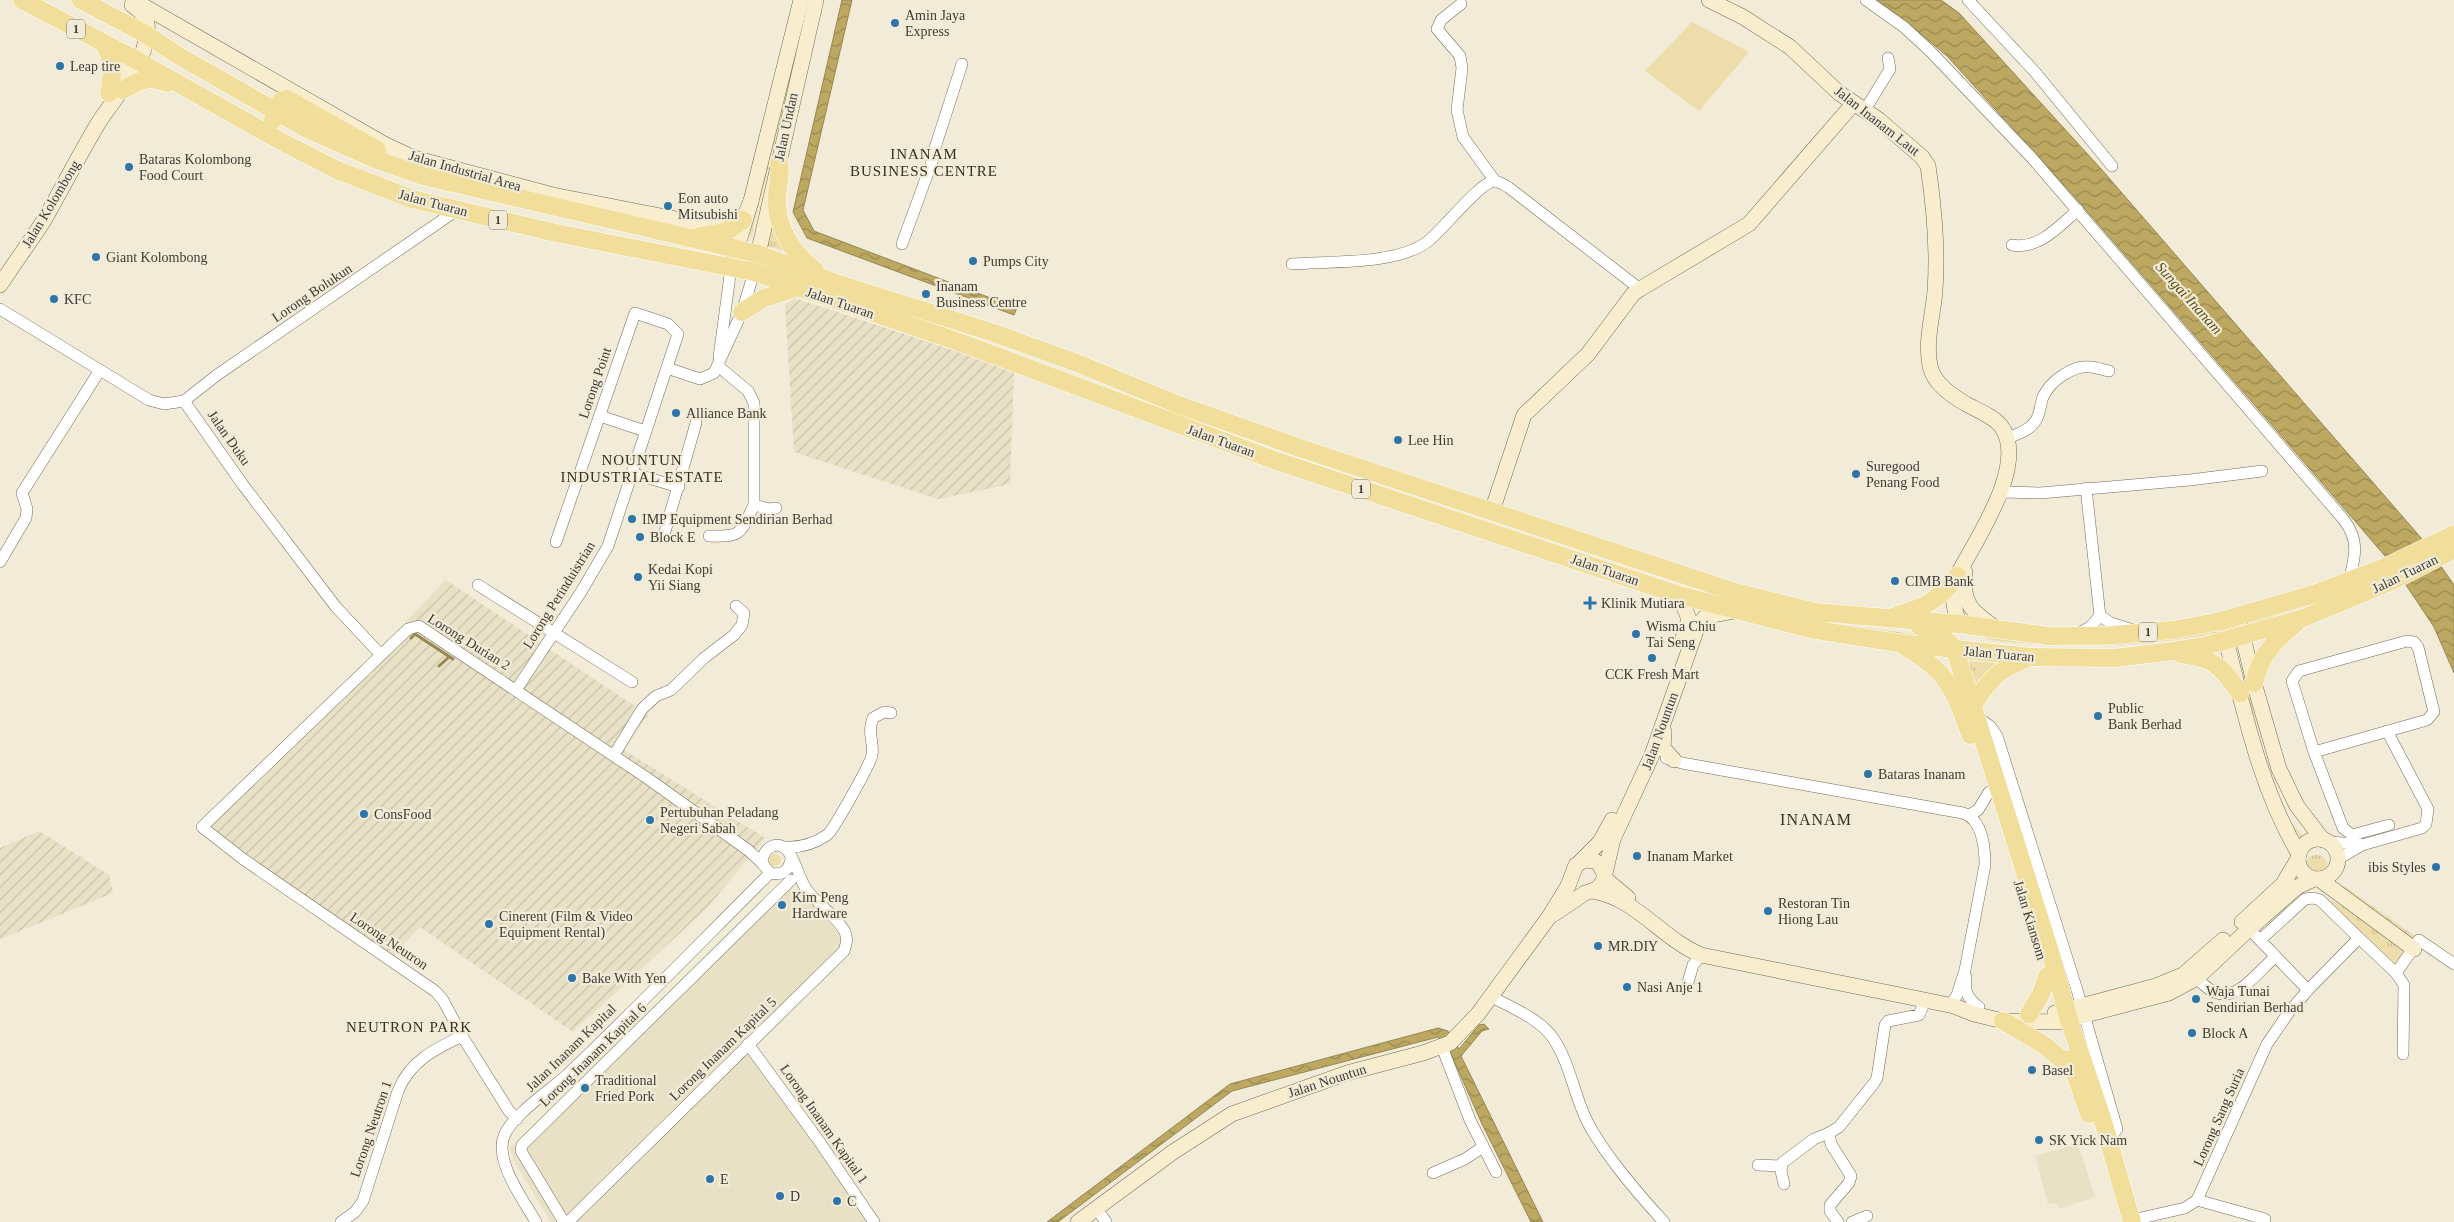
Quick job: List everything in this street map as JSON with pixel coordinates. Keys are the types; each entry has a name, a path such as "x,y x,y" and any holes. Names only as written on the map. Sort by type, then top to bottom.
{"main road":[{"name":"Jalan Tuaran","path":"22,0 337,170 412,199 556,233 754,272 965,345 1271,459 1679,595 1734,611 1810,629 1898,643 2031,657 2114,658 2166,652 2234,639 2301,619 2390,573 2445,549 2454,534"},
{"name":"1","path":"81,0 147,35"},
{"name":"Jalan Tuaran","path":"147,35 179,56 307,129 359,152 423,176 758,254 836,283 985,330 1077,363 1162,398 1259,434 1735,592 1815,612 1959,624 2049,636 2144,633 2173,630 2279,606 2349,581 2390,573"},
{"path":"134,59 147,35"},
{"path":"105,45 113,65 116,92 136,82 156,79 195,94"},
{"path":"276,138 272,118 283,99 290,101 423,176"},
{"path":"779,162 781,173 777,204 785,233 796,254 804,263 836,283"},
{"path":"688,237 720,234 743,220"},
{"path":"742,312 762,299 796,288"},
{"path":"1888,619 1928,606 1940,597 1958,576"},
{"path":"1888,619 1938,632 1948,640 1955,650"},
{"path":"2166,652 2196,656 2210,661 2247,688 2270,646 2301,619"},
{"path":"1959,624 1974,636 1994,646 2031,657"},
{"name":"Jalan Kiansom","path":"1898,643 1927,660 1947,680 1965,721 2047,976 2069,1014 2074,1069 2113,1183 2130,1221"},
{"name":"Jalan Kiansom","path":"1955,650 2091,1083 2130,1221"},
{"path":"1974,711 1990,679 2007,667 2031,657"},
{"path":"2029,1014 2041,994 2047,976"},
{"path":"2004,1021 2044,1045 2074,1069"}],"street":[{"path":"125,0 141,12 148,22 147,35"},
{"name":"Jalan Industrial Area","path":"133,0 384,144 428,163 553,195 672,220 712,226 725,226 743,220"},
{"name":"Jalan Undan","path":"731,268 752,200 801,0"},
{"name":"Jalan Undan","path":"754,272 816,0"},
{"name":"Jalan Inanam Laut","path":"1709,0 1790,47 1839,93 1860,106 1922,157 1928,166 1936,252 1935,293 1928,343 1931,368 1945,390 1990,417 2000,425 2008,438"},
{"path":"1866,0 1904,28 1930,52 2078,210 2215,373 2348,525 2355,540 2349,581"},
{"path":"1968,0 2035,72 2112,166"},
{"path":"1461,4 1441,20 1438,29 1460,56 1462,68 1456,110 1463,137 1495,181 1508,187 1640,288"},
{"path":"1492,511 1524,415 1588,354 1633,294 1640,288 1749,224 1860,106 1890,70 1888,58"},
{"name":"Jalan Kolombong","path":"0,285 42,223 134,59"},
{"path":"902,244 962,64"},
{"path":"1292,264 1374,259 1410,250 1425,244 1441,232 1484,184 1495,181"},
{"path":"743,220 752,200"},
{"name":"Lorong Bolukun","path":"184,401 217,375 457,210"},
{"path":"2012,246 2030,245 2042,239 2078,210"},
{"path":"718,366 731,268"},
{"path":"668,368 700,379 714,373 742,312 754,272"},
{"path":"0,309 157,403 184,401"},
{"name":"Lorong Point","path":"556,542 635,313 668,324 678,334 668,368"},
{"path":"709,536 730,536 740,532 754,505 754,403 748,391 718,366"},
{"path":"1959,624 1952,600 1958,576 2000,492 2008,460 2008,438 2022,432 2036,422 2044,395 2052,384 2075,368 2090,367 2109,371"},
{"name":"Lorong Perinduistrian","path":"516,690 581,592 608,546 645,431 668,368"},
{"path":"0,562 26,518 27,509 22,493 100,370"},
{"name":"Jalan Duku","path":"184,401 243,485 336,607 381,655"},
{"path":"600,416 645,431"},
{"path":"664,535 696,423"},
{"path":"2000,492 2026,494 2190,480 2262,471"},
{"path":"631,473 679,487"},
{"path":"2073,636 2090,627 2100,616 2086,488"},
{"path":"754,505 769,509 776,508"},
{"path":"1966,558 1963,588 1967,602 1976,614 1997,629"},
{"path":"478,585 552,634 632,682"},
{"name":"Jalan Nountun","path":"1078,1222 1173,1152 1232,1114 1347,1073 1442,1047 1456,1037 1478,1014 1549,917 1576,868 1600,842 1613,818 1649,737 1689,619 1679,595"},
{"path":"614,755 642,709 656,696 671,690 704,658 734,635 742,625 744,613 736,606"},
{"name":"Jalan Nountun","path":"1549,917 1576,898 1601,886 1612,839 1652,755 1698,625 1706,616 1734,611"},
{"path":"2100,616 2111,623 2144,633"},
{"path":"2229,618 2247,688 2272,803 2305,874 2317,879 2416,944 2454,964"},
{"name":"Lorong Durian 2","path":"202,827 408,629 419,626 614,755 748,850 762,863"},
{"path":"2314,752 2427,720 2434,712 2418,647 2414,642 2407,641 2299,671 2292,680 2314,752 2344,828 2352,835 2389,825"},
{"path":"2247,688 2287,789 2297,806 2325,841 2336,850 2336,865 2347,888 2416,944"},
{"path":"748,850 779,846 794,848 810,844 829,833 860,784 872,756 869,728 873,718 884,712 891,713"},
{"path":"1666,716 1663,748 1678,762"},
{"path":"2362,845 2310,841 2305,844 2283,884 2183,976 2069,1014 2029,1014 1979,1007 1702,950 1641,909 1604,876 1599,864 1595,861 1576,868 1577,887 1605,893 1639,911 1689,949 1701,954 1925,1001 2004,1021 2069,1014 2169,993 2197,978 2249,929 2302,884 2330,875 2336,865 2362,845 2422,828 2426,824 2428,809 2386,731"},
{"path":"1613,818 1647,758 1652,755 1678,762 1968,815 1978,824 1985,852 1985,865 1965,970 1957,995 1953,1001"},
{"path":"1645,772 1662,764 1678,762"},
{"path":"1968,815 1978,810 1989,792"},
{"name":"Lorong Neutron","path":"202,827 243,859 427,985 443,1000 462,1036 509,1111 517,1119"},
{"path":"779,846 791,860 788,869 775,874 762,863 766,850 779,846"},
{"name":"Lorong Inanam Kapital 5","path":"568,1222 844,951 847,943 845,932 807,889 791,860"},
{"name":"Lorong Inanam Kapital 5","path":"775,874 807,889"},
{"name":"Jalan Inanam Kapital","path":"536,1222 504,1164 501,1150 504,1136 517,1119 568,1074 775,874"},
{"name":"Lorong Inanam Kapital 6","path":"564,1222 521,1152 522,1145 791,880"},
{"path":"2260,940 2305,899 2313,898 2320,900 2396,973 2404,985 2403,1054"},
{"path":"2249,929 2308,990"},
{"name":"Lorong Sang Suria","path":"2197,1200 2268,1044 2288,1012 2359,938"},
{"path":"2396,973 2416,944"},
{"path":"1687,986 1693,965 1701,954"},
{"path":"2197,978 2204,986 2221,996 2234,995 2275,957"},
{"path":"1965,970 1966,993 1970,1000 1979,1007"},
{"path":"1490,996 1537,1023 1553,1037 1567,1066 1583,1112 1592,1131 1646,1203 1664,1222"},
{"path":"1758,1165 1781,1166 1814,1139 1829,1133 1839,1126 1877,1078 1885,1025 1888,1020 1919,1015 1925,1001"},
{"name":"Lorong Neutron 1","path":"341,1222 355,1212 362,1201 398,1091 406,1075 430,1051 462,1036"},
{"name":"Lorong Inanam Kapital 1","path":"748,1044 819,1141 874,1222"},
{"path":"1442,1047 1483,1146 1496,1172"},
{"path":"1829,1133 1831,1144 1851,1176 1849,1182 1830,1205 1830,1210 1838,1222"},
{"path":"1433,1173 1464,1159 1483,1146"},
{"path":"1781,1166 1784,1184"},
{"path":"2130,1221 2185,1208 2197,1200 2265,1219"},
{"path":"1096,1208 1106,1222"},
{"path":"1852,1222 1867,1216"}],"shaded area":[{"path":"794,298 1014,370 1010,484 938,499 794,452 785,305"},
{"path":"446,580 648,715 624,750 765,838 707,908 573,1032 420,927 387,962 202,834"},
{"path":"39,831 109,875 113,893 0,939 0,848"},
{"path":"779,885 805,894 842,938 840,949 748,1040 794,1098 882,1222 551,1222 514,1161 510,1148"},
{"path":"2078,1144 2095,1197 2059,1209 2056,1203 2048,1204 2035,1156"}],"green space":[{"path":"807,0 810,0 750,242 750,232"},
{"path":"1692,22 1749,52 1699,111 1645,71"},
{"path":"772,207 793,253 763,245"},
{"path":"2385,574 2316,603 2245,626 2250,619"},
{"path":"1839,624 1933,637 1933,640 1839,626"},
{"path":"2216,631 2217,633 2189,638 2106,645 1996,641 1987,639 1982,634 2184,636"},
{"path":"2240,649 2258,732 2276,794 2255,737"},
{"path":"1967,661 2001,663 1974,694"},
{"path":"2276,794 2290,820 2311,844 2297,851"},
{"path":"773,854 777,854 781,860 777,866 773,866 769,862 769,858"},
{"path":"2316,855 2324,858 2327,866 2324,874 2316,877 2308,874 2305,866 2308,858"},
{"path":"2341,886 2344,886 2416,937 2415,941"},
{"path":"2324,896 2359,916 2407,952 2396,973 2319,898"}],"water":[{"path":"842,0 852,0 803,210 814,231 1017,308 1014,315 807,238 793,212"},
{"name":"Sungai Inanam","path":"1877,0 1941,0 1959,13 2102,170 2422,539 2454,585 2454,673 2434,627 2392,564 2073,195 1947,56"},
{"path":"1484,1024 1489,1029 1482,1031 1461,1056 1543,1222 1531,1222 1482,1124 1451,1054 1438,1037 1232,1091 1058,1222 1047,1222 1230,1084 1438,1028 1448,1031 1459,1049 1479,1025"}],"waterway":[{"path":"411,638 415,634 453,659"},
{"path":"439,666 449,657"}],"place":[{"name":"Amin Jaya Express","path":"895,23"},
{"name":"Leap tire","path":"60,66"},
{"name":"Bataras Kolombong Food Court","path":"129,167"},
{"name":"Eon auto Mitsubishi","path":"668,206"},
{"name":"Giant Kolombong","path":"96,257"},
{"name":"Pumps City","path":"973,261"},
{"name":"Inanam Business Centre","path":"926,294"},
{"name":"KFC","path":"54,299"},
{"name":"Alliance Bank","path":"676,413"},
{"name":"Lee Hin","path":"1398,440"},
{"name":"Suregood Penang Food","path":"1856,474"},
{"name":"IMP Equipment Sendirian Berhad","path":"632,519"},
{"name":"Block E","path":"640,537"},
{"name":"Kedai Kopi Yii Siang","path":"638,577"},
{"name":"CIMB Bank","path":"1895,581"},
{"name":"Klinik Mutiara","path":"1590,603"},
{"name":"Wisma Chiu Tai Seng","path":"1636,634"},
{"name":"CCK Fresh Mart","path":"1652,658"},
{"name":"Public Bank Berhad","path":"2098,716"},
{"name":"Bataras Inanam","path":"1868,774"},
{"name":"ConsFood","path":"364,814"},
{"name":"Pertubuhan Peladang Negeri Sabah","path":"650,820"},
{"name":"Inanam Market","path":"1637,856"},
{"name":"ibis Styles","path":"2436,867"},
{"name":"Kim Peng Hardware","path":"782,905"},
{"name":"Restoran Tin Hiong Lau","path":"1768,911"},
{"name":"Cinerent (Film & Video Equipment Rental)","path":"489,924"},
{"name":"MR.DIY","path":"1598,946"},
{"name":"Bake With Yen","path":"572,978"},
{"name":"Nasi Anje 1","path":"1627,987"},
{"name":"Waja Tunai Sendirian Berhad","path":"2196,999"},
{"name":"Block A","path":"2192,1033"},
{"name":"Basel","path":"2032,1070"},
{"name":"Traditional Fried Pork","path":"585,1088"},
{"name":"SK Yick Nam","path":"2039,1140"},
{"name":"E","path":"710,1179"},
{"name":"D","path":"780,1196"},
{"name":"C","path":"837,1201"}],"district":[{"name":"INANAM BUSINESS CENTRE","path":"924,162"},
{"name":"NOUNTUN INDUSTRIAL ESTATE","path":"642,468"},
{"name":"INANAM","path":"1816,819"},
{"name":"NEUTRON PARK","path":"409,1027"}]}
